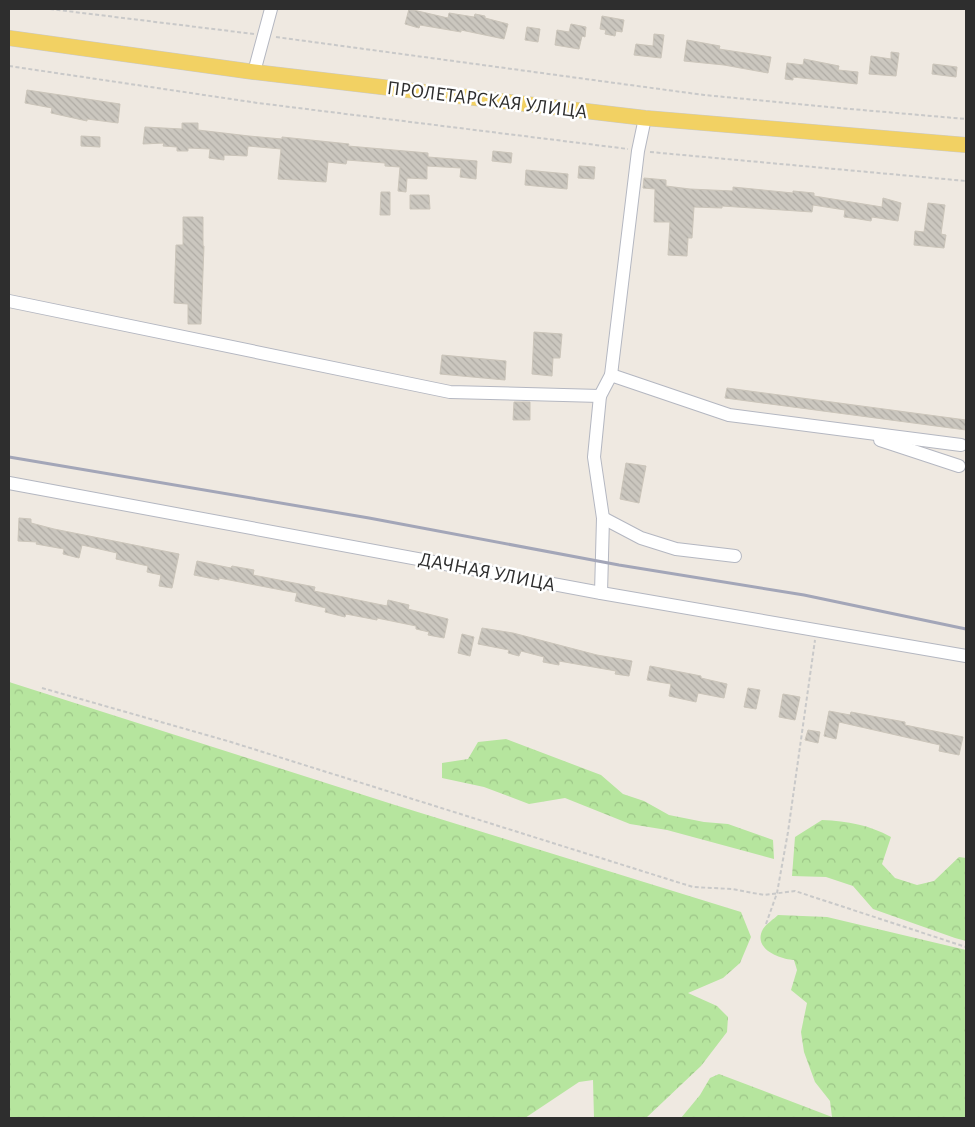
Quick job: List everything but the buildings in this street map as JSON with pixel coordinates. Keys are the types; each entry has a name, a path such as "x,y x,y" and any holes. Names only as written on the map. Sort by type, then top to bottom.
{"main road":[{"name":"ПРОЛЕТАРСКАЯ УЛИЦА","path":"9,38 254,72 645,118 966,145"}],"street":[{"path":"254,72 271,9"},
{"path":"601,593 603,518 594,457 600,396 611,375 638,151 645,118"},
{"path":"9,301 450,392 600,396"},
{"path":"611,375 729,415 850,430 964,445 962,467 850,430"},
{"name":"ДАЧНАЯ УЛИЦА","path":"9,483 601,593 966,656"},
{"path":"603,518 641,538 676,549 735,556"}],"path":[{"path":"50,9 264,35 704,95 966,118"},
{"path":"9,66 258,103 638,151 966,181"},
{"path":"766,924 777,893 788,832 816,630"},
{"path":"42,688 232,742 693,887 732,889 764,895 795,891 966,946"}],"green space":[{"path":"9,682 395,805 741,912 751,937 740,963 723,978 688,993 717,1006 728,1017 727,1032 701,1066 646,1118 594,1118 593,1080 579,1082 525,1118 9,1118"},
{"path":"506,739 601,775 623,794 644,801 669,815 704,822 728,824 773,840 774,859 667,830 630,824 565,798 529,804 484,787 442,778 442,763 468,759 478,742"},
{"path":"822,820 858,824 875,829 891,837 882,864 895,878 917,885 934,881 959,857 966,858 966,941 873,909 853,886 826,877 792,876 795,837"},
{"path":"778,915 827,917 966,950 966,1118 681,1118 700,1095 710,1078 719,1074 832,1117 830,1101 815,1082 804,1052 801,1032 807,1003 791,990 797,970 794,960 782,958 769,952 761,942 763,929"}],"railway":[{"path":"9,457 369,518 619,565 804,595 966,629"}]}
